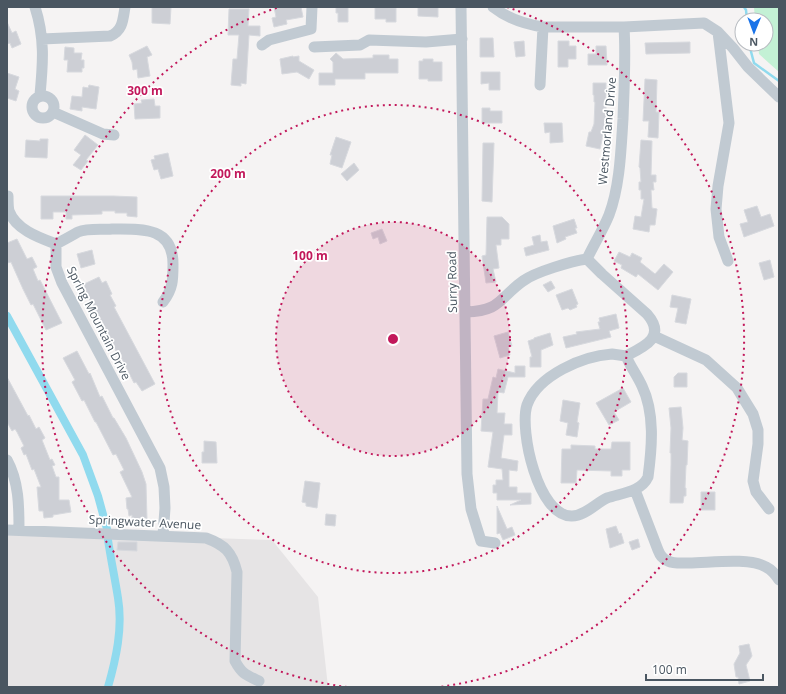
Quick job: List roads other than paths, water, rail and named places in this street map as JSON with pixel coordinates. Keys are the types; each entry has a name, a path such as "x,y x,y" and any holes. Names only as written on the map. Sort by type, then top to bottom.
{"street":[{"path":"35,7 42,39 43,52 40,95"},
{"path":"42,39 110,36 116,34 122,25 125,7"},
{"path":"262,45 269,40 312,29 312,7"},
{"name":"Surry Road","path":"461,7 467,474 471,509 481,541 494,543"},
{"path":"493,7 512,20 543,27 624,27 704,23 718,32 748,67 779,96"},
{"path":"540,85 543,27"},
{"name":"Westmorland Drive","path":"587,259 607,219 615,194 621,146 625,76 626,46 624,27"},
{"path":"718,32 728,123 716,209 720,237 728,261"},
{"path":"314,47 360,45 368,40 426,42 462,39"},
{"path":"40,95 51,98 54,104 53,112 48,117 37,117 32,112 32,102 34,98 40,95"},
{"path":"53,112 103,134 114,135"},
{"path":"8,196 10,213 24,230 56,244 79,232 90,230 140,229 152,231 161,236 168,244 173,255 173,279 170,293 164,302"},
{"name":"Spring Mountain Drive","path":"56,244 56,267 62,283 160,468 164,487 165,508 163,536"},
{"path":"466,312 478,311 493,306 500,302 524,280 532,276 575,261 587,259 650,318 654,327 654,336 646,346 626,356 612,354 592,357 574,363 556,374 536,390 530,397 526,410 525,426 532,462 543,493 560,513 573,516 579,515 605,499 634,490 644,484 648,476 651,425 648,401 642,385 626,356"},
{"path":"654,336 706,360 737,388 753,414 758,430 758,444 753,480 756,492 769,509"},
{"path":"7,460 17,486 19,502 19,530"},
{"path":"634,490 658,550 662,558 668,562 746,562 759,564 767,567 779,580"},
{"name":"Springwater Avenue","path":"7,530 206,538 220,543 229,553 237,572 235,661 239,670 247,676 260,681"}],"waterway":[{"path":"744,7 746,12"},
{"path":"751,52 754,63 779,81"},
{"path":"7,316 83,455 98,496 107,529"},
{"path":"108,540 118,598 120,621 114,666 108,687"}]}
